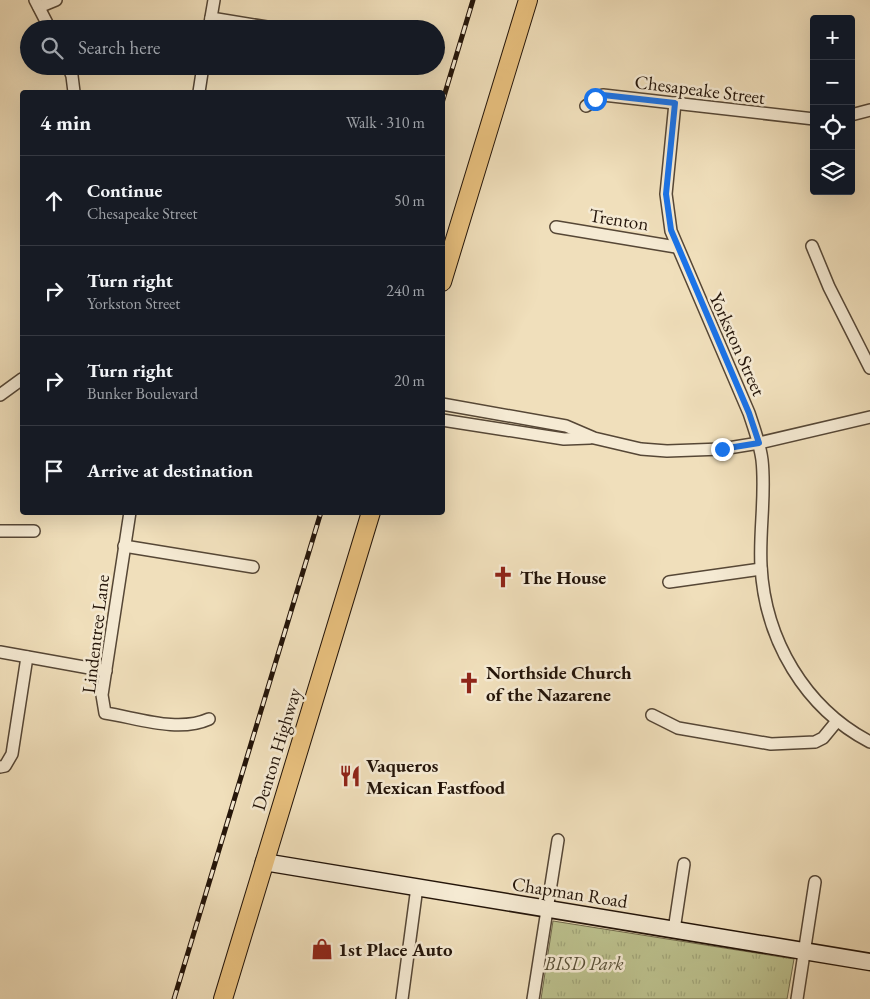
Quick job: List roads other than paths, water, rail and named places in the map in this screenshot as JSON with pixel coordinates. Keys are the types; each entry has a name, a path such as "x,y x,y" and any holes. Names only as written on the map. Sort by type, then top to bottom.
{"main road":[{"path":"445,272 528,0"},
{"name":"Denton Highway","path":"223,999 370,515"}],"street":[{"path":"45,20 37,4 56,0"},
{"path":"211,20 214,0"},
{"path":"70,75 74,90"},
{"path":"199,90 202,75"},
{"name":"Chesapeake Street","path":"586,106 603,95 810,119"},
{"name":"Yorkston Street","path":"675,103 666,194 671,230 676,247 749,413 759,443 764,479 761,569 774,632 782,652 806,689 837,721 870,742"},
{"path":"855,114 870,110"},
{"name":"Trenton","path":"556,227 676,247"},
{"path":"812,246 829,287 870,368"},
{"path":"0,395 20,380"},
{"path":"445,405 566,426 594,438 641,449 668,451 722,449 759,443 870,417"},
{"path":"503,429 506,415"},
{"path":"445,420 564,439 594,438"},
{"name":"Lindentree Lane","path":"129,515 102,695 105,713 176,725 196,725 209,719"},
{"path":"0,531 34,531"},
{"path":"124,546 253,567"},
{"path":"669,582 761,569"},
{"path":"0,652 106,671"},
{"path":"0,767 5,766 12,754 27,657"},
{"path":"652,716 678,728 771,744 814,742 823,738 837,721"},
{"path":"533,999 558,840"},
{"name":"Chapman Road","path":"264,862 870,962"},
{"path":"674,930 684,864"},
{"path":"797,999 814,882"},
{"path":"402,999 417,888"}],"railway":[{"path":"445,93 473,0"},
{"path":"174,999 320,515"}],"place":[{"name":"The House","path":"503,577"},
{"name":"Northside Church of the Nazarene","path":"469,683"},
{"name":"Vaqueros Mexican Fastfood","path":"350,776"},
{"name":"1st Place Auto","path":"322,949"}],"park label":[{"name":"BISD Park","path":"584,963"}]}
